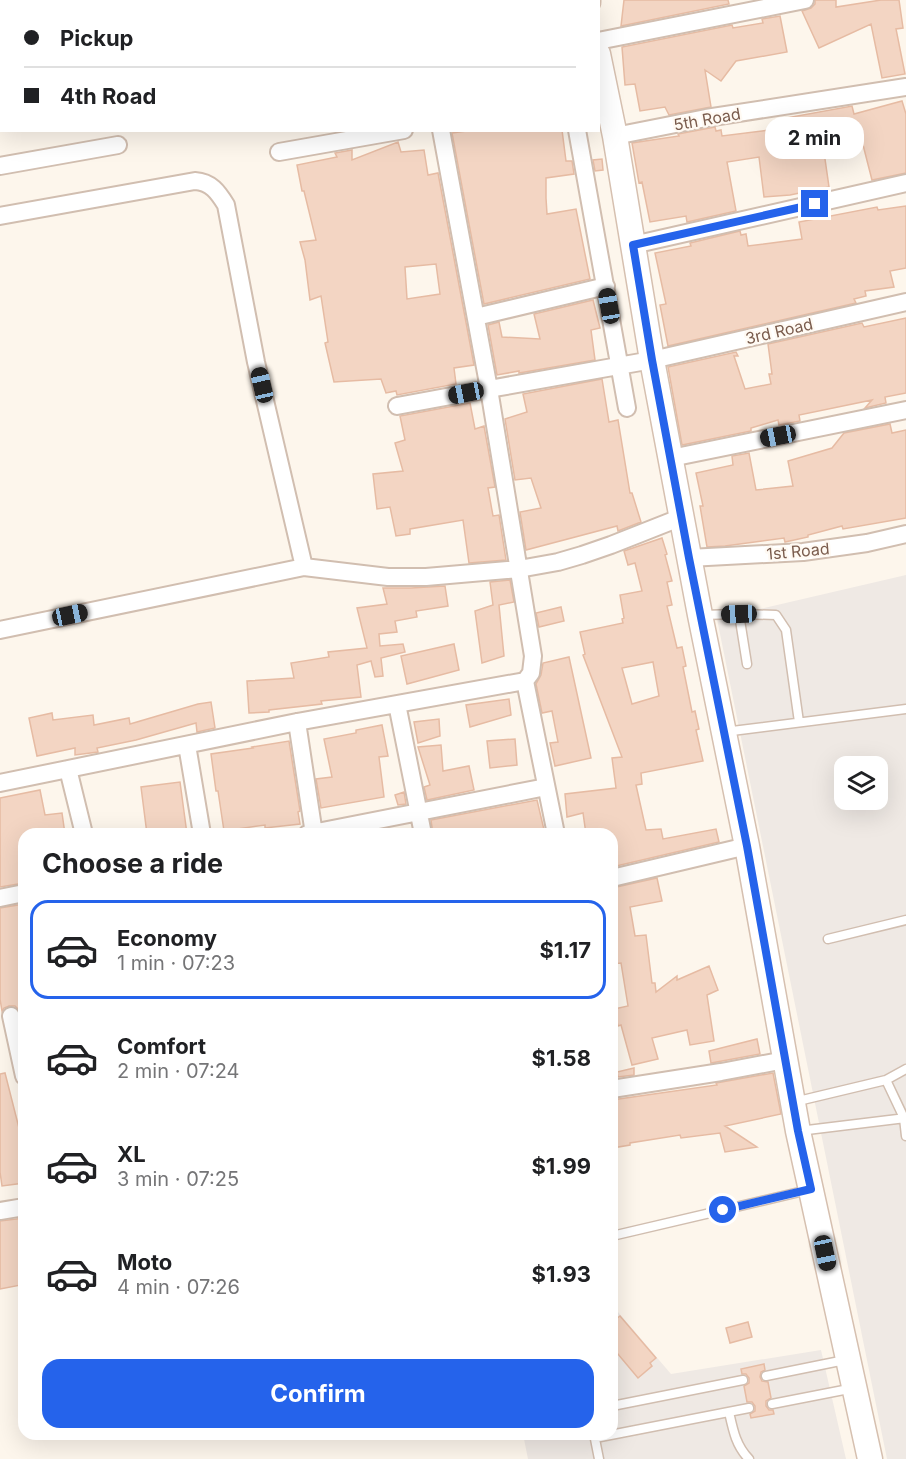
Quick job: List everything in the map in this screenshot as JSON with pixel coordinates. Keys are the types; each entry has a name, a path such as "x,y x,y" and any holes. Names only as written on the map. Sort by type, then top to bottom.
{"main road":[{"path":"600,75 602,96 615,136 652,360 700,615 747,846 798,1131 870,1459"}],"street":[{"path":"600,41 743,6 805,0"},
{"name":"5th Road","path":"615,136 706,118 906,87"},
{"path":"279,152 393,132"},
{"path":"0,783 297,723 525,681 531,674 533,656 519,569 489,388 441,132"},
{"path":"577,132 627,408"},
{"path":"0,166 118,145"},
{"path":"0,216 195,181 207,183 213,188 226,205 256,362 304,567"},
{"path":"633,245 906,183"},
{"path":"476,317 606,286"},
{"name":"3rd Road","path":"397,406 652,360 906,302"},
{"path":"671,458 906,410"},
{"path":"0,630 304,567 387,577 426,577 519,569 582,555 682,517"},
{"name":"1st Road","path":"689,558 803,552 867,543 906,534"},
{"path":"525,681 555,828"},
{"path":"397,704 422,828"},
{"path":"297,723 311,828"},
{"path":"187,745 201,828"},
{"path":"68,769 83,828"},
{"path":"341,828 546,787"},
{"path":"618,877 747,846"},
{"path":"0,898 18,894"},
{"path":"12,1016 18,1046"},
{"path":"618,1088 785,1060"},
{"path":"0,1211 18,1208"}],"lane":[{"path":"739,614 747,664"},
{"path":"700,615 776,615 786,630 799,722"},
{"path":"724,732 906,709"},
{"path":"828,939 906,920"},
{"path":"794,1102 886,1080 906,1069"},
{"path":"886,1080 905,1118 906,1136"},
{"path":"798,1131 905,1118"},
{"path":"618,1235 811,1189"},
{"path":"766,1376 848,1360"},
{"path":"618,1405 743,1380"},
{"path":"772,1404 854,1388"},
{"path":"618,1432 749,1408"},
{"path":"729,1412 734,1434 742,1452 749,1459"},
{"path":"595,1440 599,1459"}],"shaded area":[{"path":"906,575 906,1459 887,1459 717,619"},
{"path":"618,1312 671,1374 821,1350 846,1459 528,1459 524,1440 618,1440"}],"building":[{"path":"624,0 728,0 729,4 621,26"},
{"path":"815,0 836,0 836,7 881,0 899,0 903,28 896,29 905,74 882,78 871,24 819,48 802,11 811,8"},
{"path":"780,16 787,52 736,61 721,81 705,70 711,107 669,115 665,107 640,111 635,84 625,85 622,47 732,25 733,28 763,23 762,19"},
{"path":"902,101 906,114 906,173 872,180 861,137 832,139 833,143 823,145 829,187 790,195 764,197 759,157 727,162 736,211 687,222 686,216 650,222 642,182 639,183 632,143 679,136 678,134 715,127 716,131 721,130 722,136 777,129 775,120 852,106 854,114"},
{"path":"562,132 566,161 572,161 574,174 546,178 547,214 576,209 590,279 484,304 452,133"},
{"path":"398,142 401,152 424,150 428,175 438,173 474,365 454,368 456,384 397,395 396,391 386,393 381,379 334,382 325,343 328,342 321,296 310,300 305,260 300,242 316,240 297,165 337,157 335,153 352,150 352,160","holes":["436,264 440,294 407,299 405,267"]},
{"path":"602,159 603,170 595,171 593,160"},
{"path":"906,206 906,268 890,271 894,287 865,291 866,296 854,299 856,303 668,346 660,305 666,304 655,253 691,246 690,243 740,231 741,235 746,234 748,246 802,239 799,222 877,207 878,210"},
{"path":"593,300 600,328 591,330 595,360 497,375 488,325 499,322 502,337 540,339 534,314"},
{"path":"906,318 906,393 885,397 886,403 865,408 872,400 799,415 800,421 779,425 778,420 751,428 751,431 682,445 668,367 736,352 738,356 734,356 745,389 771,384 768,344 862,323 864,327"},
{"path":"602,379 609,422 618,420 630,493 632,493 641,522 618,531 617,526 526,550 520,512 541,508 531,478 515,480 505,419 527,412 523,394"},
{"path":"470,403 475,429 484,426 495,487 488,488 493,516 499,515 506,560 469,563 463,520 410,529 410,534 396,536 390,507 377,509 373,474 403,471 395,443 405,440 400,416"},
{"path":"890,424 892,433 906,430 906,518 843,529 842,526 785,542 784,538 707,547 700,506 703,506 696,473 733,465 732,456 749,453 756,490 793,486 788,461 832,448 844,433"},
{"path":"662,538 672,581 667,582 672,605 667,606 677,648 682,647 686,666 683,667 692,712 695,711 699,729 696,730 703,761 641,773 642,784 636,785 646,830 661,829 663,839 716,829 719,842 618,866 618,828 585,828 583,813 567,817 565,794 616,788 612,758 622,757 583,655 585,654 580,632 623,623 620,595 642,591 635,563 628,565 624,551","holes":["653,662 659,696 632,704 622,668"]},
{"path":"510,580 514,602 499,605 504,656 482,663 475,611 493,605 490,582"},
{"path":"445,586 448,606 416,611 417,617 395,621 397,632 379,634 380,646 403,644 405,652 381,658 383,676 375,677 371,661 357,665 361,697 321,701 322,704 269,710 269,712 249,713 247,681 294,678 291,663 329,657 328,652 367,648 357,608 387,604 383,588"},
{"path":"561,607 564,621 539,627 536,613"},
{"path":"454,644 459,670 407,684 401,656"},
{"path":"569,657 591,758 555,766 550,743 558,742 552,711 542,713 536,684 541,675 543,663"},
{"path":"509,699 511,715 470,727 466,705"},
{"path":"211,702 215,728 197,732 196,723 97,748 98,752 75,755 75,748 37,756 29,718 52,713 53,720 93,715 94,725 129,718 130,724"},
{"path":"439,719 440,736 418,743 414,722"},
{"path":"382,725 388,756 379,757 384,797 321,808 316,779 332,777 324,739"},
{"path":"515,739 517,765 490,768 487,741"},
{"path":"289,741 300,824 265,828 265,825 224,828 211,754"},
{"path":"441,745 443,771 469,766 474,790 427,800 424,787 430,785 418,747"},
{"path":"180,782 186,828 146,828 141,787"},
{"path":"40,790 45,815 62,813 64,828 18,828 18,884 0,887 0,798"},
{"path":"404,792 406,804 398,805 395,795"},
{"path":"537,800 544,828 432,828 431,820"},
{"path":"657,878 662,901 630,907 635,936 646,935 652,983 655,983 656,992 677,976 677,980 709,966 718,990 707,995 714,1041 690,1045 687,1030 652,1038 658,1059 632,1065 621,1025 618,1026 618,1008 628,1006 621,963 618,963 618,887"},
{"path":"18,905 18,1009 15,1006 9,1006 2,1011 0,999 0,908"},
{"path":"757,1039 760,1054 711,1063 709,1051"},
{"path":"634,1068 634,1075 618,1077 618,1072"},
{"path":"5,1073 18,1124 18,1184 2,1186 0,1172 0,1074"},
{"path":"773,1073 781,1114 725,1126 757,1147 725,1152 720,1133 681,1138 680,1135 618,1147 618,1099 717,1085 716,1083"},
{"path":"18,1219 18,1286 0,1289 0,1221"},
{"path":"620,1316 656,1358 650,1363 652,1366 638,1378 618,1354 618,1318"},
{"path":"748,1322 752,1337 730,1343 726,1328"},
{"path":"764,1364 765,1370 761,1372 760,1377 762,1381 768,1382 771,1398 766,1401 766,1406 769,1410 773,1410 774,1414 751,1418 750,1414 755,1411 755,1406 752,1402 747,1402 744,1386 749,1383 749,1378 746,1374 742,1374 741,1369"}],"route":[{"path":"723,1210 811,1189 798,1131 747,846 689,558 633,245 815,204"}]}
